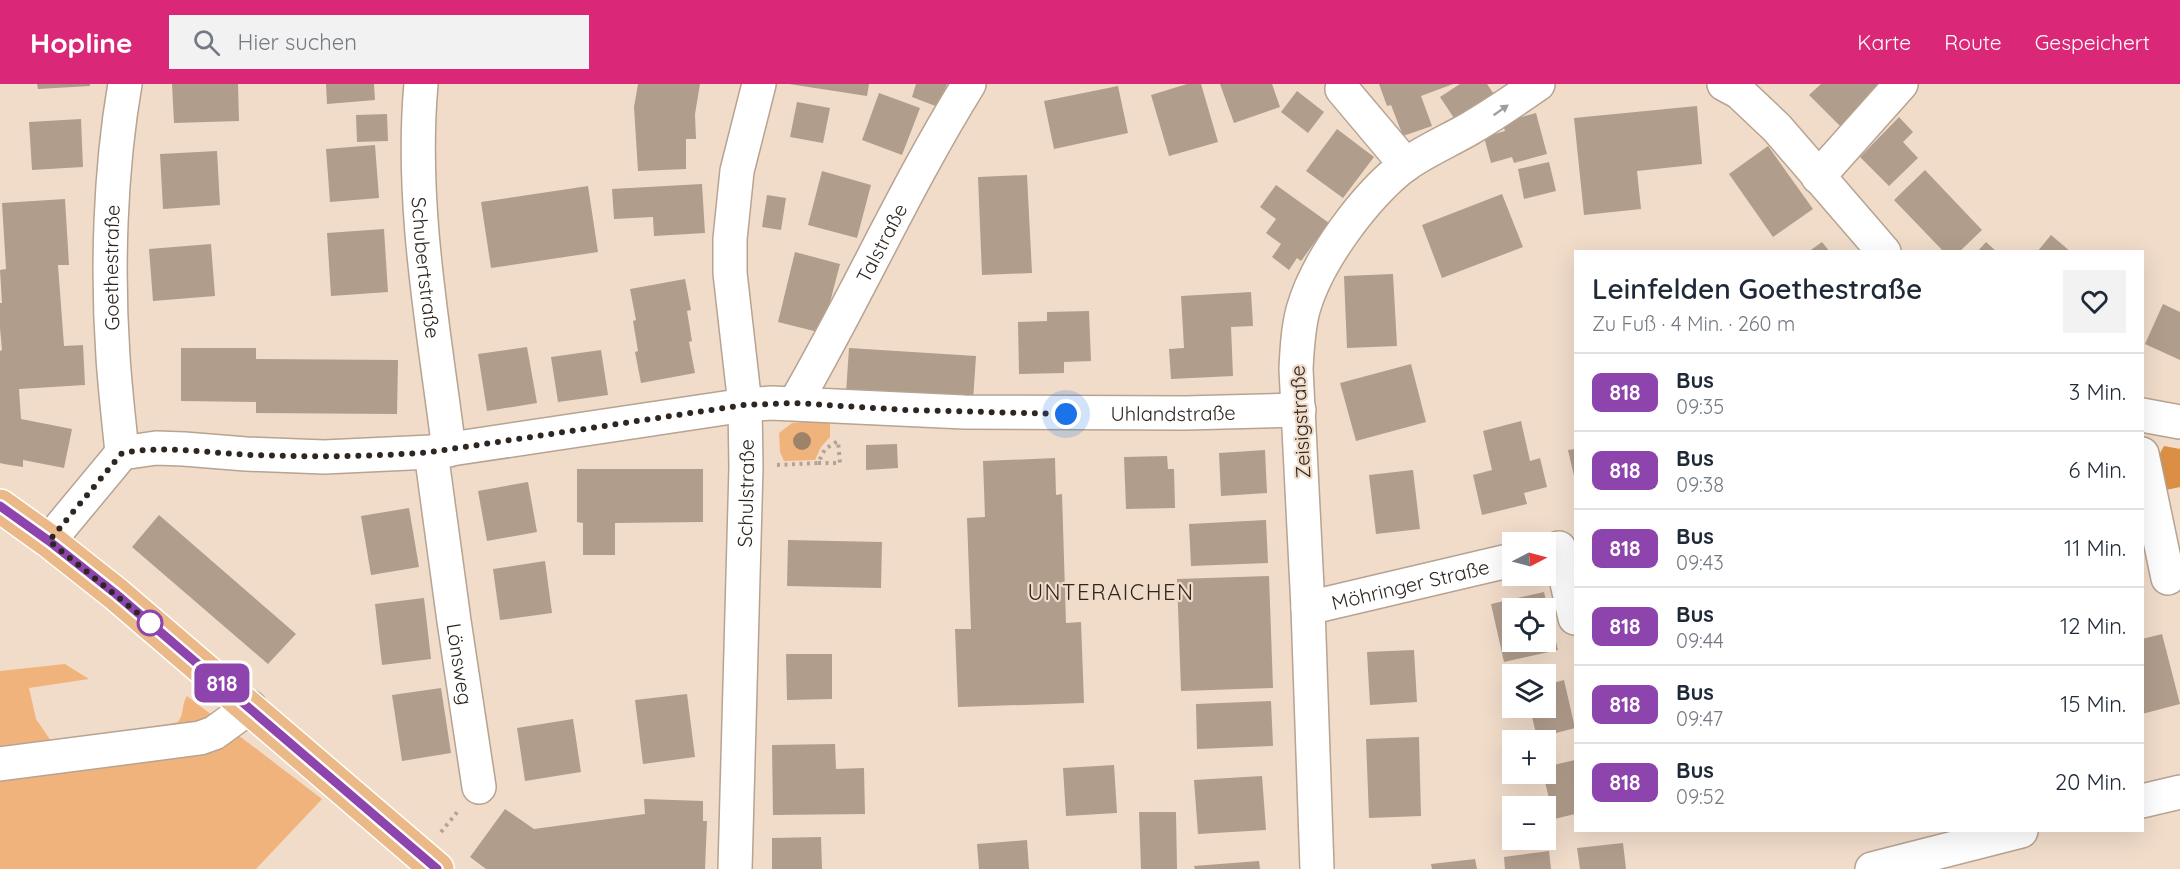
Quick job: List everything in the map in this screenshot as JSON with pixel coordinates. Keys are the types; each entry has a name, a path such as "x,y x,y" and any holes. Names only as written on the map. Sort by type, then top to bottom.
{"main road":[{"path":"0,506 116,594 429,862"}],"street":[{"name":"Goethestraße","path":"122,453 113,356 111,256 114,177 125,84"},
{"name":"Schubertstraße","path":"421,84 417,149 419,196 440,451"},
{"name":"Schulstraße","path":"735,869 746,467 744,405 730,273 730,239 737,171 759,84"},
{"name":"Talstraße","path":"795,403 930,151 969,84"},
{"name":"Zeisigstraße","path":"1317,869 1308,608 1296,369 1303,308 1332,249 1355,216 1377,191 1406,165 1495,114 1538,84"},
{"path":"1724,84 1738,92 1762,95 1777,128 1882,250"},
{"path":"1818,177 1901,84"},
{"path":"1342,89 1406,165"},
{"name":"Uhlandstraße","path":"122,453 156,448 314,457 381,456 440,451 744,405 795,403 930,411 1044,413 1299,410"},
{"path":"2144,415 2180,422"},
{"name":"Lönsweg","path":"440,451 454,621 479,787"},
{"path":"49,541 122,453"},
{"path":"2144,464 2168,578"},
{"path":"1560,548 1574,613"},
{"name":"Möhringer Straße","path":"1308,608 1502,562"},
{"path":"0,764 200,738 214,733 250,707"},
{"path":"2144,801 2180,792"},
{"path":"1872,869 2017,832"}],"path":[{"path":"746,467 840,463 834,405"},
{"path":"818,463 825,449 838,441"},
{"path":"429,862 479,787"}],"shaded area":[{"path":"830,420 830,437 821,447 815,460 784,461 780,452 779,433 792,423"},
{"path":"2164,446 2180,449 2180,487 2166,490 2158,457"},
{"path":"65,664 89,679 29,688 36,719 55,747 178,722 187,696 322,799 256,869 0,869 0,671"}],"building":[{"path":"37,84 90,84 90,86 38,89"},
{"path":"172,84 238,84 239,121 174,123"},
{"path":"326,84 374,84 375,100 327,104"},
{"path":"638,84 700,84 695,114 696,139 686,139 686,169 638,171 634,107"},
{"path":"789,84 869,84 867,96"},
{"path":"916,84 947,84 938,107 912,97"},
{"path":"1187,84 1201,84 1218,142 1169,156 1151,95"},
{"path":"1220,84 1272,84 1280,107 1234,123"},
{"path":"1379,84 1453,84 1421,96 1432,126 1403,136 1391,105 1387,106"},
{"path":"1460,84 1487,84 1498,100 1460,127 1440,97"},
{"path":"1821,84 1878,84 1880,86 1840,126 1809,95"},
{"path":"1118,86 1128,133 1054,149 1044,101"},
{"path":"1297,91 1324,112 1308,133 1281,112"},
{"path":"879,93 920,108 902,155 862,140"},
{"path":"797,102 830,108 823,143 790,137"},
{"path":"1697,106 1702,164 1637,171 1641,209 1584,215 1574,118"},
{"path":"1536,113 1547,154 1514,163 1512,157 1491,163 1484,137 1505,131 1502,122"},
{"path":"387,114 388,141 357,142 356,115"},
{"path":"1899,117 1913,132 1903,142 1918,158 1889,186 1860,157"},
{"path":"81,119 83,167 32,170 29,122"},
{"path":"1337,129 1374,157 1343,198 1306,171"},
{"path":"375,145 379,198 330,202 326,149"},
{"path":"1768,146 1813,209 1773,237 1729,174"},
{"path":"217,151 220,205 163,209 160,154"},
{"path":"1549,162 1556,191 1524,199 1518,169"},
{"path":"1925,170 1982,230 1961,250 1942,250 1894,200"},
{"path":"822,171 871,185 857,238 808,225"},
{"path":"1027,175 1032,273 982,275 978,177"},
{"path":"702,184 705,233 654,236 653,217 614,219 612,189"},
{"path":"1276,185 1329,223 1301,261 1297,258 1289,270 1272,257 1281,244 1266,233 1276,219 1260,207"},
{"path":"588,186 598,252 491,268 481,202"},
{"path":"1502,194 1523,247 1442,278 1422,225"},
{"path":"767,195 786,198 781,230 762,227"},
{"path":"65,199 69,265 58,265 64,346 83,345 85,385 19,389 21,419 72,429 64,468 23,460 23,467 4,464 0,463 0,351 2,350 0,303 2,303 0,270 6,269 2,203"},
{"path":"384,229 388,292 331,296 327,233"},
{"path":"2051,235 2069,250 2039,250"},
{"path":"1822,242 1828,250 1811,250"},
{"path":"1986,242 1995,250 1979,250"},
{"path":"211,244 215,296 153,301 149,249"},
{"path":"795,252 840,264 822,333 778,322"},
{"path":"1393,274 1397,346 1347,348 1344,276"},
{"path":"685,279 691,310 687,311 692,341 689,342 695,373 641,383 635,352 638,351 633,321 636,320 630,289"},
{"path":"1251,292 1253,326 1231,327 1233,376 1171,379 1169,349 1184,348 1181,296"},
{"path":"2163,304 2180,312 2180,360 2145,344"},
{"path":"1089,311 1091,361 1064,362 1064,373 1019,374 1018,322 1047,321 1047,312"},
{"path":"527,347 537,403 487,411 478,354"},
{"path":"181,348 256,348 256,359 398,360 397,414 256,413 256,402 181,401"},
{"path":"849,348 976,356 973,401 846,393"},
{"path":"601,350 608,395 558,402 551,357"},
{"path":"1411,364 1426,422 1356,441 1340,383"},
{"path":"1521,421 1530,461 1540,458 1547,487 1524,493 1527,504 1482,515 1473,475 1492,470 1483,431"},
{"path":"897,444 898,468 866,470 866,445"},
{"path":"1574,449 1574,476 1568,450"},
{"path":"1265,450 1267,493 1221,496 1219,453"},
{"path":"1167,456 1168,469 1174,469 1175,508 1126,509 1124,457"},
{"path":"1055,458 1056,495 1062,494 1066,623 1081,622 1084,703 958,707 955,629 971,629 967,518 985,517 983,461"},
{"path":"577,469 703,469 703,522 615,523 615,555 583,555 583,523 577,522"},
{"path":"1413,470 1420,529 1376,534 1369,475"},
{"path":"528,482 537,532 487,541 478,491"},
{"path":"409,508 419,567 371,575 361,516"},
{"path":"159,515 296,634 268,664 132,547"},
{"path":"1266,520 1268,563 1191,566 1189,524"},
{"path":"788,540 882,542 881,588 787,586"},
{"path":"545,561 552,613 500,620 493,569"},
{"path":"1269,576 1273,688 1181,691 1177,579"},
{"path":"1544,592 1545,598 1518,598"},
{"path":"424,598 431,659 382,665 375,604"},
{"path":"1502,602 1502,652 1549,652 1504,662 1491,604"},
{"path":"2162,634 2180,704 2144,713 2144,638"},
{"path":"1414,650 1417,702 1370,705 1367,652"},
{"path":"786,654 832,654 832,699 787,700"},
{"path":"1564,680 1574,728 1556,733 1556,730 1535,730 1532,718 1556,718 1556,682"},
{"path":"441,688 451,753 402,761 392,695"},
{"path":"687,694 695,757 643,764 635,700"},
{"path":"1271,701 1273,746 1197,749 1196,704"},
{"path":"573,719 581,772 525,781 517,728"},
{"path":"1419,737 1421,816 1369,818 1366,739"},
{"path":"835,744 836,769 864,768 865,814 773,815 772,745"},
{"path":"1574,760 1574,814 1556,819 1556,796 1548,796 1545,784 1556,784 1556,764"},
{"path":"1114,765 1117,813 1066,816 1063,768"},
{"path":"1262,776 1266,830 1198,834 1194,780"},
{"path":"644,799 703,801 703,821 707,821 705,869 486,869 470,857 505,809 534,829 645,814"},
{"path":"1139,812 1176,812 1177,869 1141,869"},
{"path":"821,837 822,869 772,869 772,838"},
{"path":"1027,840 1029,869 979,869 977,844"},
{"path":"1623,843 1626,869 1580,869 1577,848"},
{"path":"1549,851 1551,869 1505,869 1504,857"},
{"path":"1475,859 1477,869 1432,869 1431,864"},
{"path":"1259,861 1260,869 1195,869 1194,866"}],"bus line":[{"name":"818","path":"0,506 116,594 437,869"}],"district":[{"name":"UNTERAICHEN","path":"1111,592"}],"route":[{"path":"150,623 156,628 49,541 122,453 156,448 246,454 381,456 467,448 744,405 771,403 926,411 1066,414"}]}
